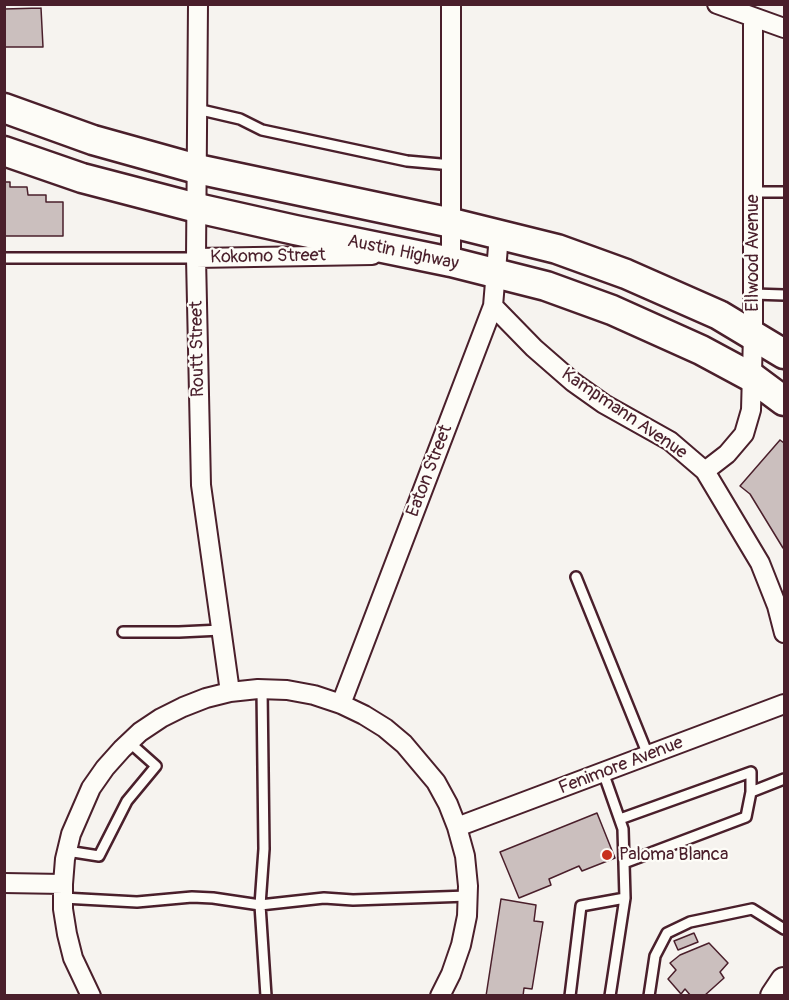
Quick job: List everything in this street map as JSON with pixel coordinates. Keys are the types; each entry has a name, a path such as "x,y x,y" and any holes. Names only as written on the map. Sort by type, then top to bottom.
{"main road":[{"path":"4,108 93,140 196,169 452,223 557,249 626,274 719,315 784,354"},
{"name":"Austin Highway","path":"4,151 82,178 196,208 451,262 546,286 612,310 701,350 753,378 784,401"},
{"path":"774,996 784,981"}],"street":[{"name":"Routt Street","path":"198,4 196,258 201,485 230,692"},
{"path":"451,4 451,262"},
{"path":"717,4 784,28"},
{"name":"Ellwood Avenue","path":"705,471 726,454 744,434 751,411 753,378 753,17"},
{"name":"Eaton Street","path":"341,704 493,306 499,234"},
{"name":"Kokomo Street","path":"196,258 413,255"},
{"name":"Kampmann Avenue","path":"493,306 534,348 573,382 604,404 670,441 705,471 760,563 777,606 784,633"},
{"path":"90,996 73,958 66,934 63,891 67,851 80,811 91,789 105,768 129,742 161,718 183,706 230,692 262,689 305,693 341,704 364,715 404,744 435,782 448,804 465,856 468,896 467,916 461,945 440,996"},
{"name":"Fenimore Avenue","path":"457,827 784,704"},
{"path":"4,883 63,891"}],"lane":[{"path":"197,109 240,119 262,130 407,161 452,165"},
{"path":"753,192 784,192"},
{"path":"4,258 196,258"},
{"path":"753,294 784,296"},
{"path":"576,577 648,755"},
{"path":"123,632 179,633 221,630"},
{"path":"262,689 264,849 260,905 266,996"},
{"path":"67,851 99,856 128,801 156,766 129,742"},
{"path":"603,772 623,830 625,898 610,996"},
{"path":"620,819 751,772 751,792 746,817 624,863"},
{"path":"751,792 784,779"},
{"path":"63,891 137,902 192,897 260,905 324,898 353,900 468,896"},
{"path":"570,996 581,906 625,898"},
{"path":"649,996 655,956 667,933 690,922 752,909 784,930"}],"building":[{"path":"41,8 43,47 4,47 4,9"},
{"path":"4,182 10,182 10,187 27,187 28,195 46,195 46,202 63,202 63,236 4,236"},
{"path":"780,440 784,443 783,548 750,494 740,486"},
{"path":"597,813 615,858 582,871 579,866 549,879 551,885 519,898 500,852"},
{"path":"501,899 536,905 534,921 543,922 532,989 524,988 523,996 486,996"},
{"path":"694,933 698,942 678,950 674,941"},
{"path":"709,943 728,963 720,972 724,978 704,996 691,996 685,989 681,994 668,979 676,970 670,963 680,955"}],"place":[{"name":"Paloma Blanca","path":"607,855"}]}
